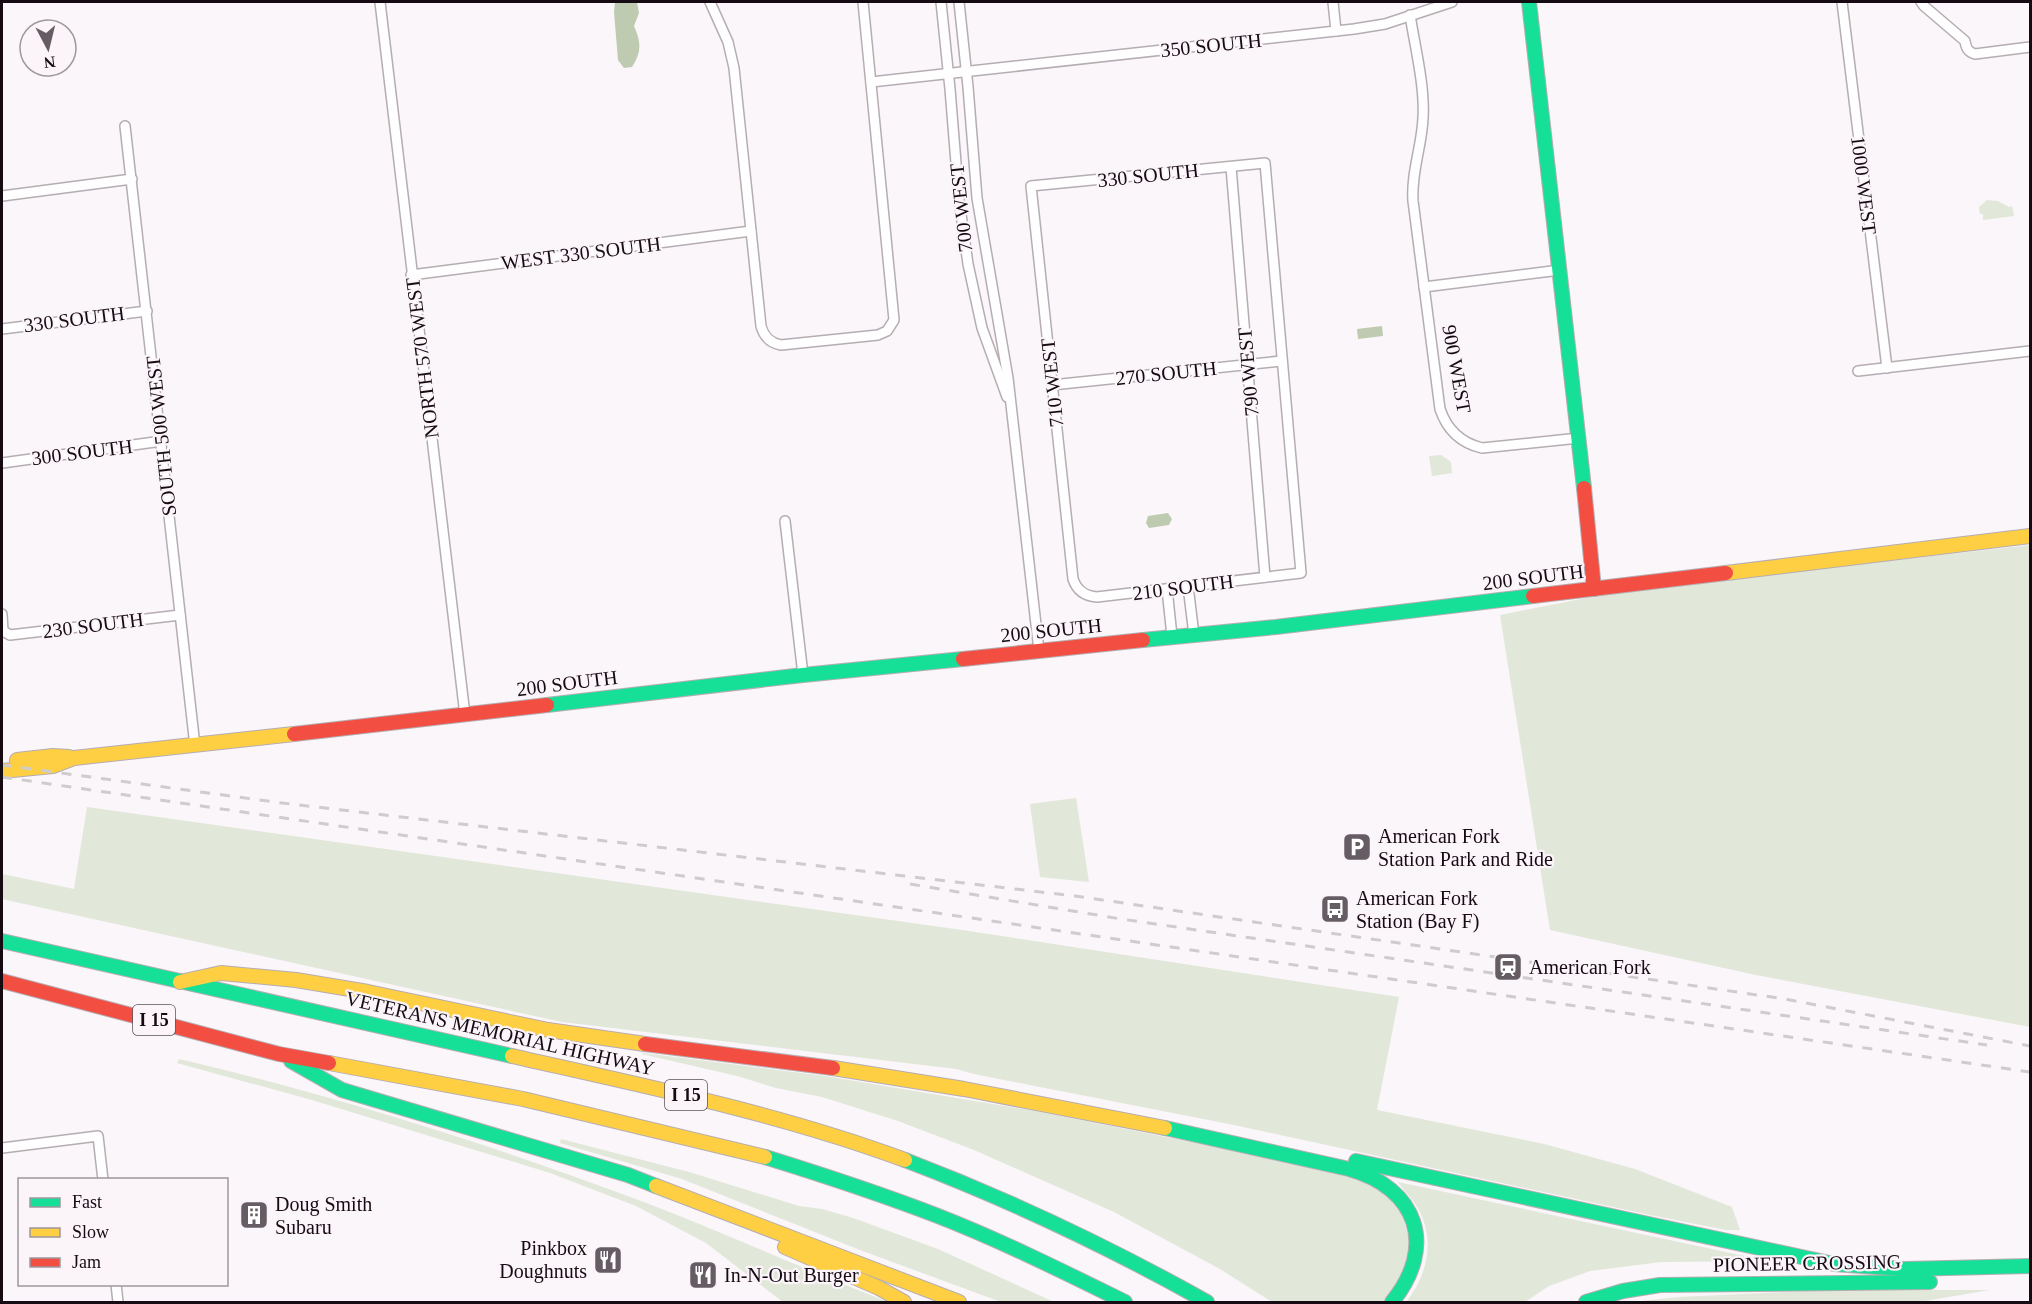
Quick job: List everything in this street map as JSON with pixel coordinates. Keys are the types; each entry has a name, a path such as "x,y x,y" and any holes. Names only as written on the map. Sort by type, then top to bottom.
{"main road":[{"path":"1530,2 1594,589"},
{"name":"200 SOUTH","path":"2,762 53,756 74,758 195,746 802,675 1194,635 2031,536"},
{"name":"200 SOUTH","path":"2,771 53,766 74,758"},
{"name":"VETERANS MEMORIAL HIGHWAY","path":"2,941 659,1089 741,1109 822,1133 927,1168 1035,1214 1129,1259 1207,1302"},
{"path":"180,982 218,973 321,983 585,1036 794,1062 983,1092 1267,1149 1366,1174 1383,1182 1397,1194 1408,1209 1414,1226 1417,1255 1411,1276 1406,1286 1392,1302"},
{"name":"I 15","path":"2,981 279,1054 523,1099 757,1155 833,1178 949,1221 1125,1302"},
{"path":"279,1054 342,1090 647,1182 959,1302"},
{"path":"1267,1149 1356,1161 1834,1264 1914,1269 2031,1266"},
{"path":"706,1205 809,1259 889,1292 904,1302"},
{"path":"1974,1281 2031,1278"},
{"name":"PIONEER CROSSING","path":"1586,1302 1623,1291 1667,1285 1952,1282"}],"street":[{"name":"NORTH 570 WEST","path":"380,2 465,715"},
{"path":"710,2 732,55 761,326 770,341 787,345 878,335 890,328 894,316 863,2"},
{"name":"700 WEST","path":"941,2 959,200 968,264 985,337 1011,408"},
{"name":"700 WEST","path":"959,2 977,198 1004,351 1038,651"},
{"path":"1332,2 1336,31"},
{"name":"350 SOUTH","path":"871,82 1373,26 1452,2"},
{"name":"1000 WEST","path":"1842,2 1887,368"},
{"path":"1921,2 1965,41 1966,49 1970,52 1975,54 2031,47"},
{"name":"900 WEST","path":"1410,15 1424,106 1412,189 1440,409 1452,431 1465,442 1482,448 1579,438"},
{"name":"SOUTH 500 WEST","path":"126,126 195,746"},
{"name":"330 SOUTH","path":"1031,186 1265,164"},
{"name":"790 WEST","path":"1265,164 1300,573"},
{"name":"790 WEST","path":"1231,167 1265,577"},
{"path":"2,196 132,179"},
{"name":"710 WEST","path":"1031,186 1073,579"},
{"name":"WEST 330 SOUTH","path":"411,275 751,231"},
{"path":"1424,287 1560,270"},
{"name":"330 SOUTH","path":"2,329 147,310"},
{"path":"1858,371 2031,351"},
{"name":"270 SOUTH","path":"1052,385 1281,362"},
{"name":"300 SOUTH","path":"2,463 162,441"},
{"path":"785,521 802,675"},
{"name":"210 SOUTH","path":"1073,579 1079,590 1093,596 1300,573"},
{"path":"1188,586 1194,635"},
{"path":"1167,589 1172,636"},
{"name":"230 SOUTH","path":"2,614 3,631 10,635 180,615"},
{"path":"2,1148 98,1136 103,1178"},
{"path":"116,1286 118,1302"}],"shaded area":[{"path":"615,2 637,2 639,13 634,26 639,47 638,57 632,67 624,68 618,60"},
{"path":"1987,200 2012,206 2014,216 1983,220 1979,207"},
{"path":"1382,326 1383,336 1358,339 1357,329"},
{"path":"1441,455 1451,462 1452,473 1432,476 1429,456"},
{"path":"1168,513 1172,519 1169,525 1149,528 1146,523 1148,516"},
{"path":"2030,545 2030,1027 1756,975 1550,930 1500,615 1616,592"},
{"path":"1076,798 1089,882 1040,877 1030,804"},
{"path":"87,807 962,930 1399,997 1377,1110 1544,1144 1635,1169 1732,1207 1740,1230 1726,1230 1650,1215 1234,1125 956,1069 562,1022 2,899 2,874 74,889"},
{"path":"643,1053 825,1076 1035,1111 1206,1145 1371,1182 1399,1201 1415,1261 1383,1302 1272,1302 1220,1269 1114,1212 974,1150 898,1121 822,1097 776,1088"},
{"path":"179,1059 354,1105 527,1160 672,1213 888,1302 783,1302 706,1243 636,1206 550,1173 312,1100 177,1063"},
{"path":"561,1139 689,1172 799,1206 822,1209 853,1218 938,1249 1054,1302 1001,1302 860,1250 682,1179 560,1143"},
{"path":"1398,1182 1768,1261 1661,1262 1590,1271 1549,1286 1525,1302 1406,1302 1420,1280 1428,1244 1423,1219"},
{"path":"1828,1290 1990,1290 1919,1302 1632,1302 1679,1297"}],"railway":[{"path":"2,765 282,803 1075,896 1785,999 2030,1046"},
{"path":"2,777 2030,1072"},
{"path":"910,884 1121,919 1987,1045"}],"traffic: fast":[{"path":"1529,2 1584,488"},
{"path":"1143,640 1276,627 1533,596"},
{"path":"547,705 963,659"},
{"path":"2,941 512,1056"},
{"path":"291,1061 342,1090 628,1175 656,1186"},
{"path":"1165,1128 1349,1169 1373,1178 1391,1190 1405,1205 1413,1222 1416,1241 1414,1261 1406,1281 1392,1302"},
{"path":"765,1157 938,1216 1009,1246 1125,1302"},
{"path":"905,1160 1059,1225 1207,1302"},
{"path":"1356,1161 1834,1264 1905,1269 2030,1266"},
{"path":"1586,1302 1623,1291 1660,1285 1930,1282"}],"traffic: slow":[{"path":"1726,573 2030,536"},
{"path":"2,771 53,766 74,758 294,734"},
{"path":"17,760 53,756 69,757"},
{"path":"180,982 221,973 296,980 368,992 548,1030 645,1044"},
{"path":"512,1056 760,1114 905,1160"},
{"path":"329,1063 523,1099 765,1157"},
{"path":"833,1068 964,1089 1165,1128"},
{"path":"656,1186 959,1302"},
{"path":"785,1247 879,1288 904,1302"}],"traffic: jam":[{"path":"1584,488 1594,589"},
{"path":"1533,596 1726,573"},
{"path":"963,659 1143,640"},
{"path":"294,734 547,705"},
{"path":"2,981 279,1054 329,1063"},
{"path":"645,1044 833,1068"}],"place":[{"name":"American Fork Station Park and Ride","path":"1357,847"},
{"name":"American Fork Station (Bay F)","path":"1335,909"},
{"name":"American Fork","path":"1508,967"},
{"name":"Doug Smith Subaru","path":"254,1215"},
{"name":"Pinkbox Doughnuts","path":"608,1260"},
{"name":"In-N-Out Burger","path":"703,1275"}]}
